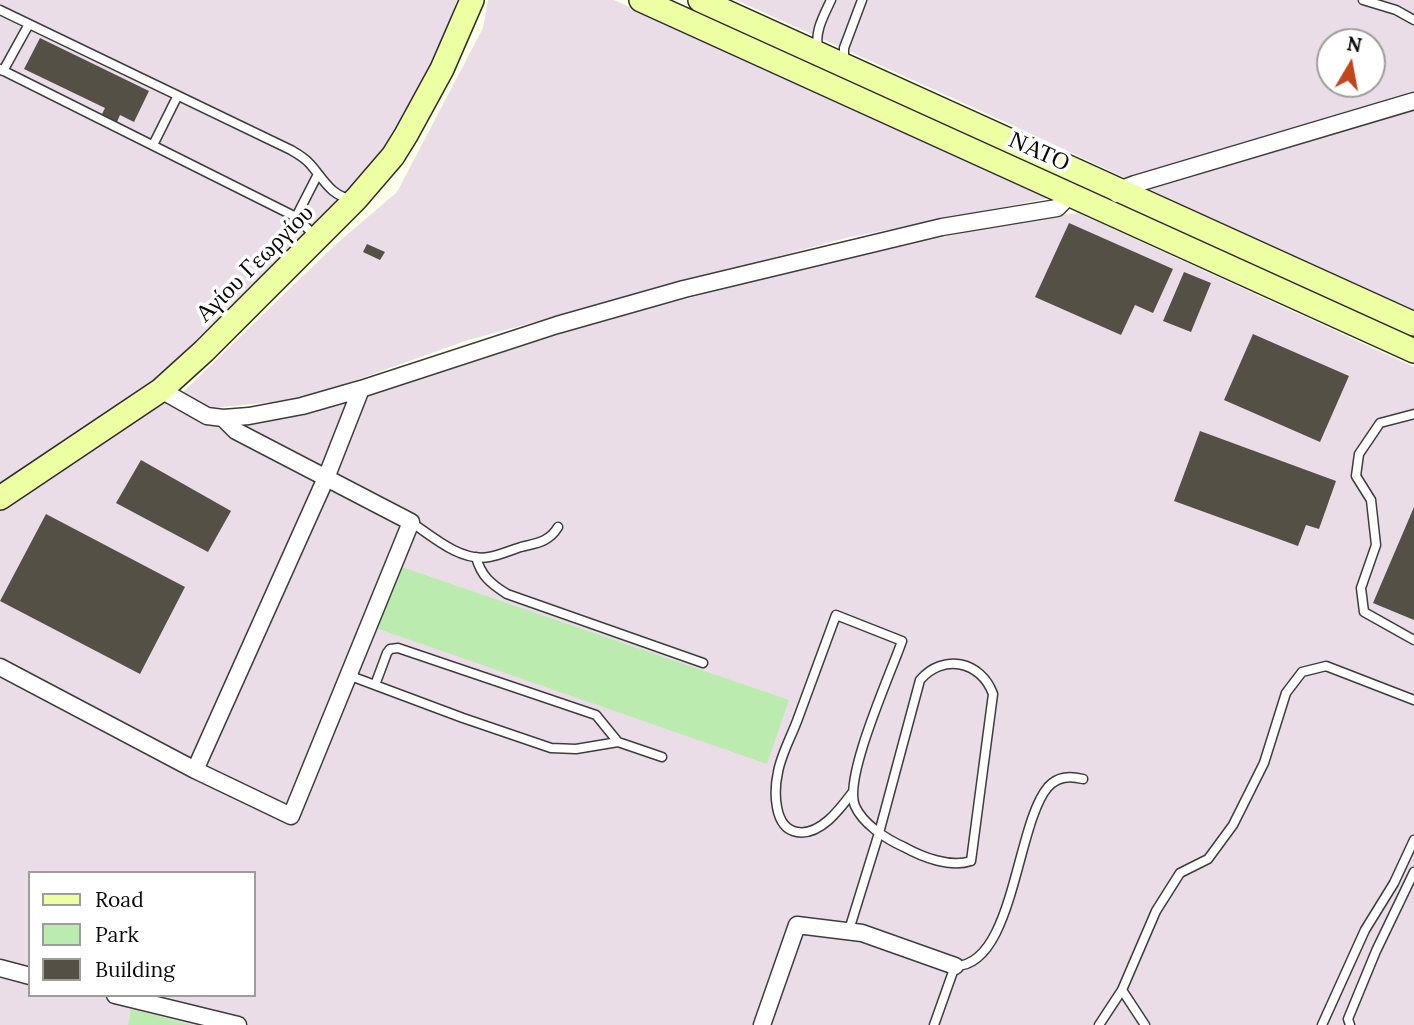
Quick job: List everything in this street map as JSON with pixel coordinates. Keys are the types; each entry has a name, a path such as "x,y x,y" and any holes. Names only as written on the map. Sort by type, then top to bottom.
{"main road":[{"name":"Αγίου Γεωργίου","path":"0,498 161,390 204,351 356,199 393,156 406,135 442,69 472,0"},
{"name":"ΝΑΤΟ","path":"641,0 1414,351"},
{"name":"ΝΑΤΟ","path":"700,0 1414,324"}],"street":[{"path":"1109,213 1119,190 1135,184 1414,101"},
{"path":"161,390 207,416 223,418 302,406 557,324 684,289 942,226 1057,208 1070,195"},
{"path":"195,770 326,478 361,389"},
{"path":"0,667 195,770 291,816 411,522 236,431 223,418"},
{"path":"761,1025 797,925 863,933 955,966"},
{"path":"0,968 28,975"},
{"path":"123,997 237,1025"}],"lane":[{"path":"823,56 817,47 819,29 831,0"},
{"path":"845,66 844,48 862,0"},
{"path":"1363,0 1396,10 1414,20"},
{"path":"0,10 291,150 311,165 317,176 344,198 356,199"},
{"path":"29,24 2,70 296,217 311,229 317,239"},
{"path":"153,145 177,97"},
{"path":"296,217 317,176"},
{"path":"1414,414 1380,423 1359,454 1356,476 1371,500 1376,544 1361,588 1364,612 1414,640"},
{"path":"411,522 456,551 476,557 488,557 543,542 553,535 558,527"},
{"path":"476,557 480,572 491,584 507,594 703,663"},
{"path":"849,930 879,833 920,680 940,665 957,663 973,668 985,679 993,694 971,861 961,864 929,858 902,847 879,833 855,807 852,793 867,734 902,641 836,615 778,772 777,808 780,820 796,832 806,832 832,817 852,793"},
{"path":"375,685 387,653 390,649 398,648 596,715 618,742"},
{"path":"1098,1025 1122,989 1156,911 1180,873 1208,859 1234,825 1264,763 1286,693 1302,672 1326,666 1414,700"},
{"path":"348,675 551,748 576,749 618,742 663,757"},
{"path":"934,1025 955,966 967,966 980,957 1001,922 1029,830 1049,786 1063,777 1083,779"},
{"path":"1322,1025 1365,930 1394,883 1414,840"},
{"path":"1350,1025 1348,1019 1362,985 1414,872"},
{"path":"1122,989 1145,1025"}],"shaded area":[{"path":"0,0 457,0 435,64 405,128 362,180 145,389 217,427 298,416 567,330 796,270 988,227 1078,213 1414,367 1414,1025 0,1025"},
{"path":"488,0 614,0 1050,198 846,238 468,340 303,399 202,409 180,395 335,245 397,192 483,28"},
{"path":"736,0 1414,0 1414,313 1025,131"}],"green space":[{"path":"399,566 789,700 767,764 373,627"},
{"path":"131,1009 192,1025 128,1025"}],"building":[{"path":"40,38 149,91 134,122 120,115 117,122 102,114 105,108 24,69"},
{"path":"1069,223 1173,269 1153,313 1135,305 1121,335 1035,297"},
{"path":"367,244 385,252 380,260 363,252"},
{"path":"1184,272 1211,283 1191,332 1163,321"},
{"path":"1253,334 1349,376 1320,442 1224,400"},
{"path":"1200,431 1336,481 1319,529 1306,525 1298,546 1174,501"},
{"path":"141,460 231,511 208,552 116,503"},
{"path":"1414,507 1414,620 1373,603"},
{"path":"46,514 185,587 140,674 0,601"}]}
